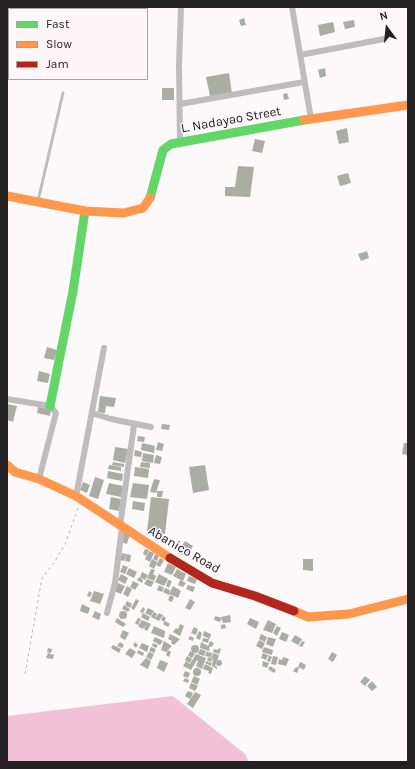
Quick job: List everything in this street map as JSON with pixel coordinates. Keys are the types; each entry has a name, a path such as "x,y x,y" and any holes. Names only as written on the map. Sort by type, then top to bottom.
{"street":[{"path":"180,141 181,7"},
{"path":"292,7 311,119"},
{"path":"300,55 384,39"},
{"path":"180,104 304,82"},
{"name":"L. Nadayao Street","path":"7,196 85,211 124,213 143,208 150,198 163,150 171,144 180,141 311,119 408,105"},
{"path":"50,406 73,291 85,211"},
{"path":"79,498 104,348"},
{"path":"7,399 50,406 56,411 57,415 39,479"},
{"path":"92,413 134,425 151,427"},
{"path":"107,614 115,583 134,425"},
{"name":"Abanico Road","path":"7,465 15,472 39,479 79,498 164,555 212,583 255,596 308,617 349,614 408,599"}],"lane":[{"path":"38,202 63,93"}],"path":[{"path":"25,674 42,578 54,563 66,542 79,498"}],"shaded area":[{"path":"173,696 245,754 249,762 7,762 7,716"}],"building":[{"path":"244,18 246,25 241,26 239,20"},
{"path":"354,20 355,27 345,29 343,22"},
{"path":"333,22 335,32 320,36 318,25"},
{"path":"325,68 326,76 320,78 318,70"},
{"path":"229,73 232,93 210,96 206,77"},
{"path":"162,88 174,88 174,100 162,100"},
{"path":"287,93 289,99 284,100 283,94"},
{"path":"347,128 349,142 339,144 336,131"},
{"path":"255,139 265,141 262,153 252,151"},
{"path":"238,166 254,167 250,197 225,196 225,187 235,187"},
{"path":"348,173 351,183 340,186 337,176"},
{"path":"367,251 369,258 361,261 358,254"},
{"path":"47,347 57,350 54,360 44,358"},
{"path":"39,371 50,374 48,383 37,381"},
{"path":"100,396 116,398 114,407 106,406 105,413 98,412"},
{"path":"7,404 17,406 13,422 7,420"},
{"path":"38,407 51,409 50,416 37,413"},
{"path":"162,424 170,425 169,430 161,429"},
{"path":"138,436 145,437 144,442 137,441"},
{"path":"158,442 164,444 162,451 156,450"},
{"path":"142,443 155,446 154,453 141,450"},
{"path":"404,443 408,443 408,455 402,454"},
{"path":"115,447 128,449 125,463 113,460"},
{"path":"135,450 142,452 141,457 134,456"},
{"path":"143,453 154,455 153,463 142,461"},
{"path":"156,455 162,457 160,464 154,463"},
{"path":"113,462 124,464 124,467 112,465"},
{"path":"141,462 150,463 150,468 140,467"},
{"path":"109,465 121,467 121,471 108,469"},
{"path":"205,465 209,490 193,493 189,467"},
{"path":"135,467 149,469 148,478 134,476"},
{"path":"108,471 123,474 122,481 107,478"},
{"path":"95,477 104,480 98,499 89,496"},
{"path":"154,479 160,480 156,493 150,492"},
{"path":"83,482 90,485 87,493 80,490"},
{"path":"109,483 123,486 121,497 106,494"},
{"path":"133,483 149,485 147,499 130,497"},
{"path":"157,491 163,491 162,497 157,497"},
{"path":"111,497 121,499 119,511 109,509"},
{"path":"151,497 169,499 165,534 147,532"},
{"path":"133,501 145,503 144,511 132,509"},
{"path":"124,533 130,534 127,544 121,542"},
{"path":"185,541 193,546 187,557 178,553"},
{"path":"145,549 149,550 146,556 143,554"},
{"path":"149,551 154,553 150,562 145,559"},
{"path":"122,553 126,554 124,561 120,560"},
{"path":"126,554 131,555 130,562 125,561"},
{"path":"155,554 159,556 157,561 153,559"},
{"path":"160,558 164,560 160,567 156,565"},
{"path":"152,559 157,562 154,569 149,566"},
{"path":"303,559 313,559 313,571 303,570"},
{"path":"168,563 176,567 172,575 164,572"},
{"path":"123,565 128,567 125,574 120,572"},
{"path":"129,568 137,572 134,578 126,574"},
{"path":"151,569 155,570 153,574 156,576 154,581 147,578"},
{"path":"177,569 186,574 183,581 173,576"},
{"path":"142,572 148,575 145,580 140,577"},
{"path":"121,574 128,578 125,584 118,580"},
{"path":"159,574 168,579 164,586 155,582"},
{"path":"189,576 197,579 195,584 187,581"},
{"path":"139,577 143,580 142,583 137,580"},
{"path":"147,579 154,582 151,587 144,584"},
{"path":"168,580 172,581 169,588 166,586"},
{"path":"180,580 186,583 183,587 178,585"},
{"path":"133,581 139,584 135,590 130,587"},
{"path":"118,583 125,586 121,594 114,591"},
{"path":"159,585 164,588 162,592 157,590"},
{"path":"188,585 195,587 193,592 186,589"},
{"path":"127,586 132,589 128,597 123,594"},
{"path":"173,586 181,591 178,598 169,594"},
{"path":"165,588 170,590 169,595 163,592"},
{"path":"89,591 92,593 90,597 87,596"},
{"path":"94,591 104,594 100,604 90,601"},
{"path":"170,595 174,597 172,602 168,600"},
{"path":"136,599 139,601 134,610 131,608"},
{"path":"190,599 195,602 190,610 185,608"},
{"path":"127,601 132,604 130,608 125,605"},
{"path":"82,604 90,608 88,614 80,611"},
{"path":"124,605 130,609 128,612 122,609"},
{"path":"143,607 145,609 143,613 140,612"},
{"path":"148,608 154,611 151,616 145,613"},
{"path":"95,611 101,614 99,620 92,617"},
{"path":"121,611 125,611 127,615 125,619 121,619 119,617 119,613"},
{"path":"154,612 157,614 155,619 151,617"},
{"path":"143,613 150,617 148,621 141,617"},
{"path":"159,613 163,615 159,621 155,619"},
{"path":"230,615 231,622 223,623 221,617"},
{"path":"163,616 166,618 164,622 161,620"},
{"path":"215,616 222,618 220,622 214,620"},
{"path":"117,618 126,624 123,627 115,622"},
{"path":"138,618 141,619 138,625 135,623"},
{"path":"250,618 259,622 256,629 247,624"},
{"path":"142,620 151,624 147,631 144,629 146,625 143,629 138,626"},
{"path":"268,620 276,624 272,633 263,630"},
{"path":"165,621 170,624 168,627 163,624"},
{"path":"180,624 184,626 180,636 173,632 176,628 178,629"},
{"path":"225,624 226,628 221,629 221,625"},
{"path":"154,626 165,631 164,638 151,633"},
{"path":"277,626 281,628 277,636 273,633"},
{"path":"194,627 198,629 196,635 191,633"},
{"path":"123,630 129,633 125,640 120,637"},
{"path":"199,631 202,633 200,640 196,638"},
{"path":"204,631 211,634 210,639 203,636"},
{"path":"282,632 289,635 286,642 279,639"},
{"path":"170,634 180,639 174,645 171,643 172,641 168,639"},
{"path":"261,634 267,637 265,642 259,639"},
{"path":"295,635 302,639 298,645 291,641"},
{"path":"190,636 194,638 193,641 188,639"},
{"path":"155,637 163,641 160,645 153,641"},
{"path":"268,637 276,639 273,647 266,644"},
{"path":"203,638 209,639 208,643 202,641"},
{"path":"259,640 265,643 262,649 256,646"},
{"path":"164,641 172,646 166,652 161,650"},
{"path":"210,641 214,643 212,647 208,646"},
{"path":"302,641 305,642 302,647 299,646"},
{"path":"120,642 124,645 122,648 117,646"},
{"path":"135,642 138,645 136,648 133,645"},
{"path":"201,642 210,647 209,651 200,648"},
{"path":"142,643 149,646 147,652 139,648"},
{"path":"153,643 158,645 156,648 152,646"},
{"path":"113,645 121,649 119,653 111,648"},
{"path":"193,645 197,645 199,649 197,653 193,653 191,651 191,647"},
{"path":"151,647 156,649 154,653 149,651"},
{"path":"264,647 273,650 272,655 262,652"},
{"path":"48,648 52,649 51,653 47,652"},
{"path":"130,648 136,652 132,658 125,654"},
{"path":"219,648 221,649 219,654 213,652 214,649 218,650"},
{"path":"200,649 206,651 204,656 198,654"},
{"path":"138,650 144,653 143,656 137,653"},
{"path":"168,650 171,652 169,657 166,655"},
{"path":"190,651 195,654 192,658 188,656"},
{"path":"207,651 212,653 211,657 205,656"},
{"path":"149,652 154,654 151,660 146,657"},
{"path":"332,652 337,655 333,662 328,659"},
{"path":"48,653 54,655 53,659 46,658"},
{"path":"213,653 219,655 215,666 217,669 212,666 213,657 211,662 207,660 208,657 211,658"},
{"path":"263,653 268,655 266,660 261,658"},
{"path":"196,654 206,658 202,669 196,666 197,660 191,670 183,666 186,661 190,664"},
{"path":"269,655 272,657 270,662 267,661"},
{"path":"187,656 192,659 190,663 185,660"},
{"path":"273,656 278,657 276,665 271,664"},
{"path":"283,657 289,659 286,666 278,664 279,659 282,660"},
{"path":"146,658 151,661 148,669 140,665"},
{"path":"160,660 168,663 164,672 157,668"},
{"path":"219,660 222,663 219,666 216,663"},
{"path":"206,661 212,663 211,666 205,663"},
{"path":"263,661 269,663 267,668 262,666"},
{"path":"300,662 306,665 304,670 298,667"},
{"path":"205,664 211,667 210,668 213,667 211,674 208,673 209,671 203,669"},
{"path":"270,666 276,670 274,673 268,669"},
{"path":"296,667 299,668 297,673 293,671"},
{"path":"197,668 200,669 200,675 197,676 194,675 193,672 194,669"},
{"path":"185,671 190,673 188,678 183,676"},
{"path":"194,676 200,679 197,685 191,682"},
{"path":"365,676 370,680 365,686 360,682"},
{"path":"185,678 189,680 188,683 183,681"},
{"path":"372,681 377,687 372,691 367,686"},
{"path":"191,683 198,686 195,691 189,688"},
{"path":"188,691 193,693 190,699 185,696"},
{"path":"195,692 201,695 193,708 187,704"}],"traffic: fast":[{"path":"150,198 163,150 171,144 304,120"},
{"path":"50,406 73,291 85,211"}],"traffic: slow":[{"path":"304,120 408,105"},
{"path":"7,196 85,211 124,213 143,208 150,198"},
{"path":"7,465 15,472 39,479 76,496 170,558"},
{"path":"294,611 308,617 349,614 408,599"}],"traffic: jam":[{"path":"170,558 212,583 255,596 294,611"}]}
